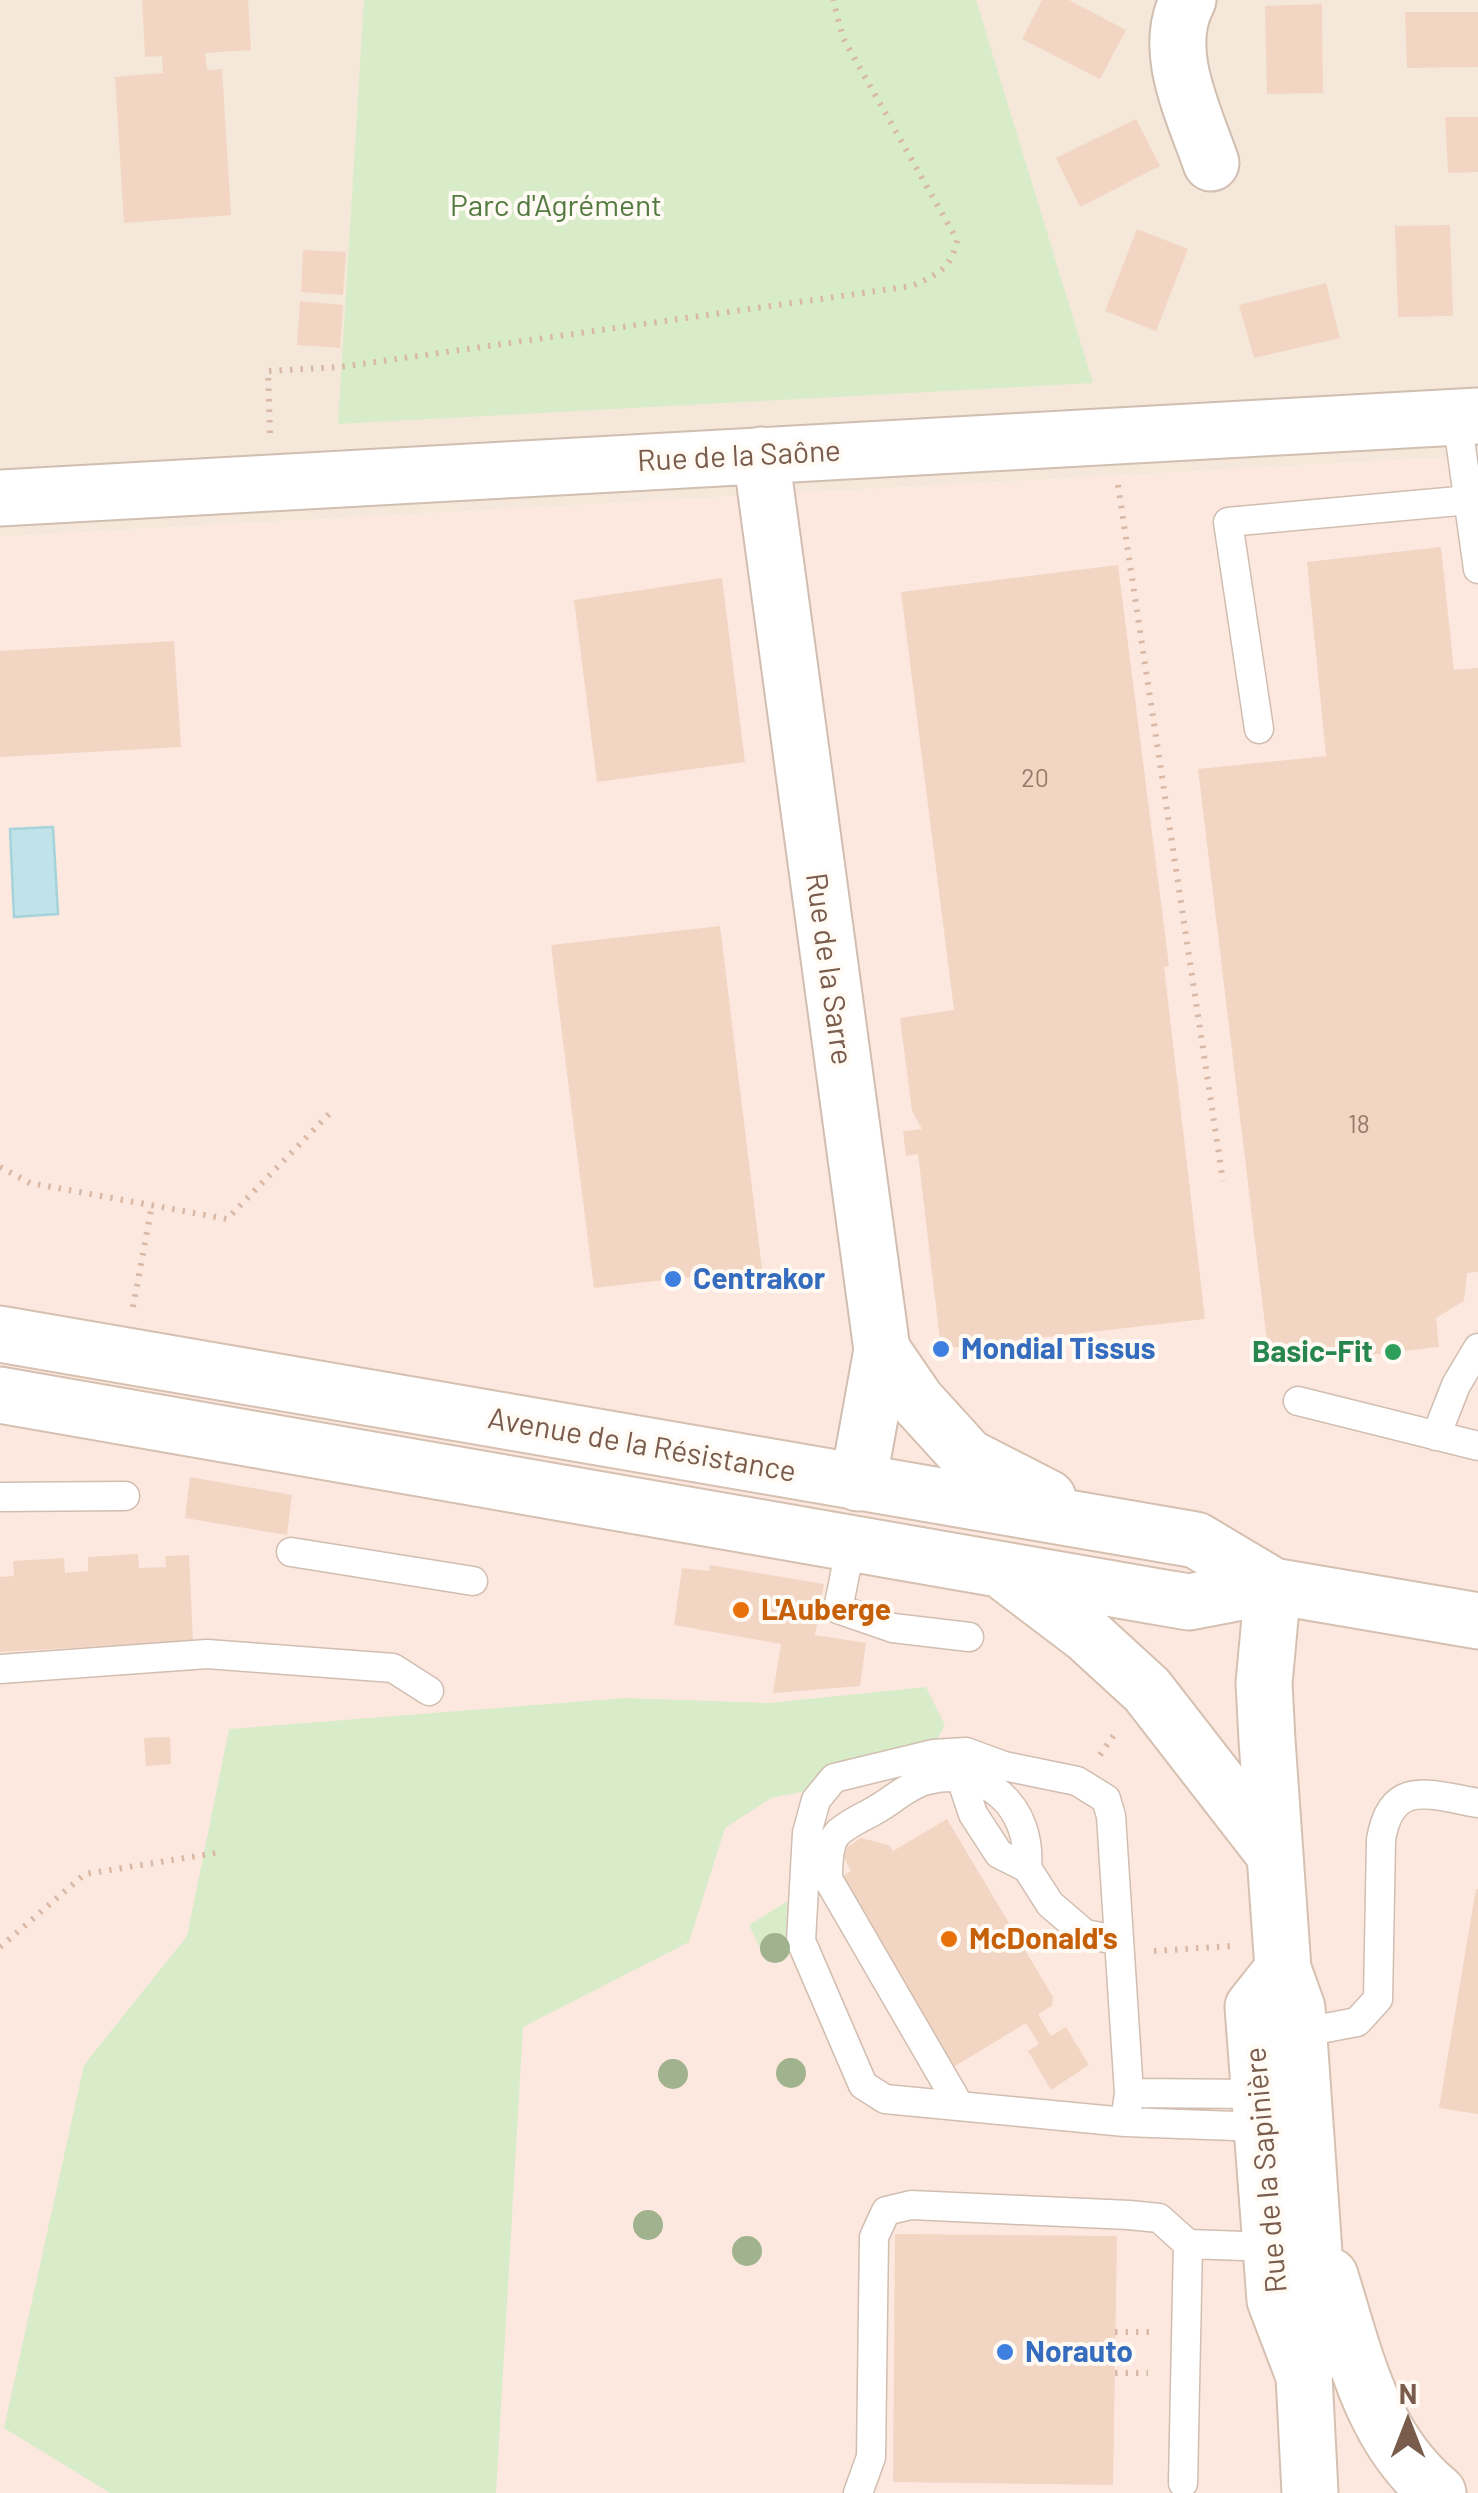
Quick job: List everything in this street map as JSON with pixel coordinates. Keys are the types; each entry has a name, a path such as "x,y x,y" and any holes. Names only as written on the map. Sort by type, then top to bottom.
{"street":[{"path":"1188,0 1177,29 1177,51 1211,163"},
{"name":"Rue de la Saône","path":"0,498 1468,417"},
{"name":"Rue de la Sarre","path":"762,455 882,1350 858,1483"},
{"name":"Avenue de la Résistance","path":"0,1334 1196,1540 1273,1586"},
{"path":"882,1350 917,1402 968,1457 1095,1522"},
{"name":"Avenue de la Résistance","path":"0,1395 1189,1602 1273,1586 1478,1620"},
{"path":"548,1491 609,1475 810,1512 836,1508 858,1483"},
{"path":"1002,1570 1087,1635 1146,1690 1275,1855"},
{"name":"Rue de la Sapinière","path":"1273,1586 1264,1683 1282,1956 1297,2008 1299,2032 1292,2232"},
{"name":"Rue de la Sapinière","path":"1282,1956 1253,2007 1261,2111 1319,2325 1304,2376 1310,2493"},
{"path":"1292,2232 1383,2430 1416,2474 1438,2493"}],"lane":[{"path":"1468,417 1468,500 1478,569"},
{"path":"1258,728 1228,522 1468,500"},
{"path":"1436,1436 1456,1385 1478,1348"},
{"path":"1298,1401 1478,1446"},
{"path":"0,1496 125,1496"},
{"path":"851,1544 838,1609 893,1628 969,1638"},
{"path":"291,1552 473,1581"},
{"path":"0,1668 208,1654 393,1668 429,1691"},
{"path":"1126,2122 1128,2092 1111,1816 1106,1799 1091,1788 966,1752 933,1754 834,1778 816,1800 807,1833 801,1941 863,2085 886,2098 1126,2122 1261,2111"},
{"path":"959,2106 828,1878 837,1834 923,1782 961,1778 986,1782 1008,1800 1028,1845 1026,1868 1050,1904 1085,1934 1117,1946"},
{"path":"1299,2032 1357,2022 1378,1999 1381,1840 1385,1817 1399,1799 1418,1793 1478,1803"},
{"path":"1128,2092 1261,2111"},
{"path":"858,2493 871,2458 874,2237 886,2211 911,2205 1159,2218 1188,2244 1292,2232"},
{"path":"1183,2483 1188,2244"}],"path":[{"path":"271,442 268,370 340,368 872,292 912,286 939,274 954,260 957,240 843,38 834,0"},
{"path":"1111,436 1223,1181"},
{"path":"0,1168 30,1183 226,1219 332,1111"},
{"path":"124,1355 152,1205"},
{"path":"0,1947 85,1874 216,1853"},
{"path":"1117,1946 1282,1956"},
{"path":"1115,2373 1165,2373"}],"shaded area":[{"path":"0,0 1478,0 1478,456 0,537"},
{"path":"1478,456 1478,2493 0,2493 0,537"}],"green space":[{"name":"Parc d'Agrément","path":"364,0 976,0 1093,383 338,424"},
{"path":"926,1687 945,1725 922,1768 771,1798 725,1828 689,1942 523,2027 496,2493 110,2493 4,2428 84,2065 187,1936 229,1729 625,1698 769,1703"},
{"path":"788,1901 785,1954 767,1962 749,1925"}],"water":[{"path":"53,827 58,914 14,917 10,829"}],"building":[{"path":"142,0 248,0 251,50 205,53 207,70 222,69 231,215 124,223 115,77 163,73 162,56 145,57"},
{"path":"1042,0 1069,0 1126,30 1100,79 1022,39"},
{"path":"1322,4 1323,93 1267,94 1265,6"},
{"path":"1405,12 1478,12 1478,67 1407,68"},
{"path":"1445,117 1478,117 1478,172 1448,173"},
{"path":"1136,119 1160,166 1080,207 1056,158"},
{"path":"1450,225 1453,316 1398,317 1395,226"},
{"path":"1137,229 1188,249 1156,331 1105,311"},
{"path":"303,250 346,252 343,295 301,292"},
{"path":"1326,283 1340,338 1254,358 1239,305"},
{"path":"300,301 343,305 340,348 297,345"},
{"path":"1441,547 1454,670 1478,668 1478,1272 1467,1273 1464,1301 1436,1318 1439,1347 1270,1366 1198,769 1326,756 1307,562"},
{"path":"1118,565 1169,966 1164,967 1205,1319 941,1349 918,1154 906,1156 903,1131 922,1129 912,1111 900,1018 954,1010 901,592"},
{"path":"722,578 745,762 597,782 574,600"},
{"path":"174,641 181,747 0,757 0,651"},
{"path":"720,926 762,1269 594,1288 551,945"},
{"path":"190,1477 292,1495 287,1535 185,1518"},
{"path":"138,1554 139,1568 166,1567 165,1556 189,1555 193,1641 0,1652 0,1577 14,1576 13,1561 64,1558 65,1573 88,1571 88,1557"},
{"path":"710,1565 824,1584 815,1635 866,1643 860,1686 773,1693 781,1644 674,1625 682,1568 709,1571"},
{"path":"170,1737 171,1764 146,1766 144,1738"},
{"name":"McDonald's","path":"947,1819 1053,1997 1052,2006 1038,2014 1051,2036 1066,2027 1089,2065 1051,2090 1028,2051 1039,2044 1026,2023 947,2071 833,1882 851,1871 844,1857 847,1847 861,1838 889,1845 893,1851"},
{"path":"1478,1889 1478,2114 1439,2108"},
{"name":"Norauto","path":"895,2234 1117,2236 1113,2485 893,2482"}],"place":[{"name":"Centrakor","path":"673,1279"},
{"name":"Mondial Tissus","path":"941,1349"},
{"name":"Basic-Fit","path":"1393,1352"},
{"name":"L'Auberge","path":"741,1610"},
{"name":"McDonald's","path":"949,1939"},
{"name":"Norauto","path":"1005,2352"}]}
